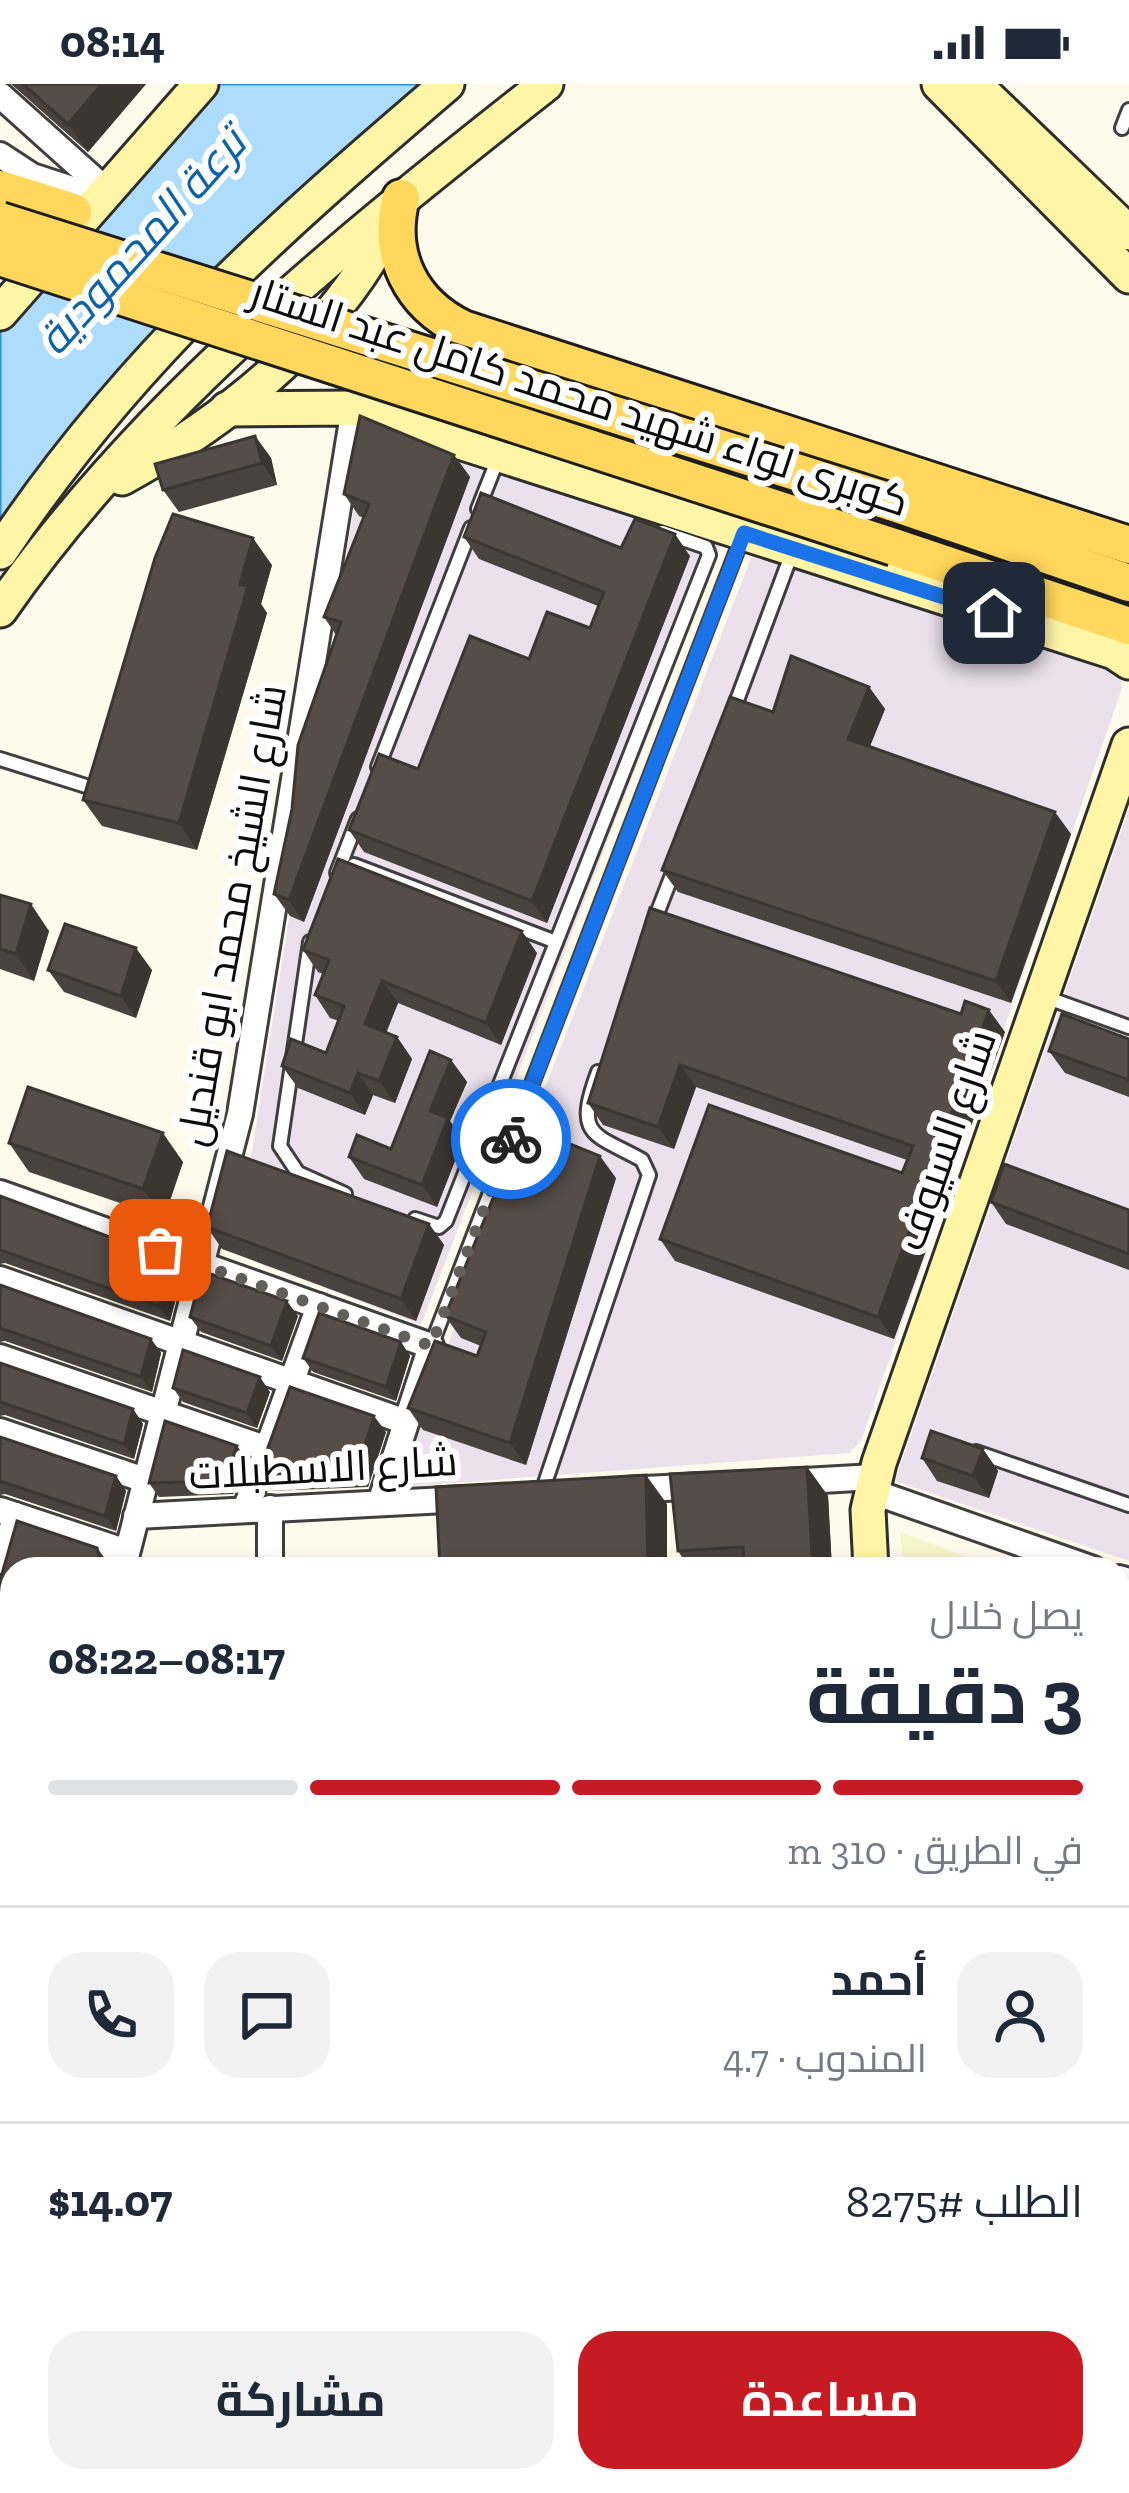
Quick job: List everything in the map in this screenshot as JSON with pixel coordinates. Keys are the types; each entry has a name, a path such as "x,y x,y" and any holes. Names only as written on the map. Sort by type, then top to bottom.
{"main road":[{"path":"0,295 179,84"},
{"path":"0,313 201,84"},
{"path":"0,552 80,440 197,306 448,84"},
{"path":"0,610 94,493 286,296 546,84"},
{"path":"939,84 1129,276"},
{"path":"974,84 1129,233"},
{"path":"0,189 86,196"},
{"path":"94,493 226,409 342,300 375,252 401,198"},
{"path":"401,198 395,229 405,274 433,312 463,329 1129,544"},
{"name":"كوبرى لواء شهيد محمد كامل عبد الستار","path":"0,221 891,502 1129,583"},
{"name":"كوبرى لواء شهيد محمد كامل عبد الستار","path":"0,257 1113,616 1129,626"},
{"path":"226,409 354,408 1114,652 1129,662"},
{"name":"شارع السيوف","path":"871,1557 873,1484 1129,745"}],"street":[{"path":"0,95 86,196"},
{"path":"0,155 32,176 86,196"},
{"name":"شارع الشيخ محمد ابو قنديل","path":"126,1557 240,1114 354,408"},
{"path":"1,1197 431,1346 380,1503"},
{"path":"0,1279 406,1422"},
{"path":"268,1557 258,1509 268,1450 319,1306"},
{"path":"0,1357 268,1450"},
{"path":"0,1431 145,1480"},
{"path":"608,1491 873,1484 1063,1557"},
{"name":"شارع الاسطبلات","path":"136,1516 530,1495"},
{"path":"3,1557 8,1513 118,1557"}],"lane":[{"path":"1122,128 1129,110"},
{"path":"375,775 499,454"},
{"path":"482,497 504,506"},
{"path":"394,1211 439,1227 446,1221 710,552 646,527"},
{"path":"431,1346 744,533"},
{"path":"729,722 794,549"},
{"path":"0,759 86,785"},
{"path":"334,880 367,796"},
{"path":"648,939 680,853"},
{"path":"342,860 556,942"},
{"path":"320,919 304,957 280,1146 298,1173 354,1197"},
{"path":"1042,996 1129,1027"},
{"path":"530,1495 648,1180 642,1160 602,1144 587,1124 587,1100 607,1048"},
{"path":"968,1449 1129,1504"}],"shaded area":[{"path":"367,426 722,544 421,1325 224,1249 252,1151"},
{"path":"753,553 1106,669 1120,676 1122,688 861,1441 849,1453 400,1487 468,1286"},
{"path":"1129,809 1129,1557 1117,1557 895,1481"},
{"path":"900,1532 968,1557 903,1557"}],"water":[{"name":"ترعة المحمودية","path":"215,84 432,84 0,531 0,324"}],"building":[{"path":"23,84 102,84 68,124"},
{"path":"360,416 454,455 289,900 274,894 292,809 298,745 341,622 324,617 369,504 344,494"},
{"path":"255,436 262,463 163,490 155,464"},
{"path":"481,493 621,548 635,519 675,534 532,901 349,830 379,754 418,769 470,636 529,659 547,612 590,628 604,592 464,537"},
{"path":"173,514 253,538 240,584 248,586 179,823 83,800 155,558"},
{"path":"791,656 869,687 848,739 1055,812 996,981 662,870 730,697 773,712"},
{"path":"338,859 522,931 486,1023 382,981 365,1024 397,1037 379,1081 358,1073 350,1093 282,1066 291,1039 326,1053 344,1006 315,995 329,960 303,950"},
{"path":"0,895 31,904 16,954 0,949"},
{"path":"650,908 961,1014 965,1001 989,1010 878,1317 660,1239 709,1105 902,1173 913,1146 680,1065 658,1127 588,1103"},
{"path":"65,924 136,948 121,996 48,970"},
{"path":"1062,1014 1129,1039 1129,1080 1049,1051"},
{"path":"430,1051 451,1060 430,1111 448,1118 422,1185 349,1157 357,1135 391,1149"},
{"path":"28,1087 163,1133 143,1189 9,1143"},
{"path":"523,1125 600,1156 510,1443 408,1408 435,1341 477,1356 486,1332 445,1316"},
{"path":"227,1151 429,1224 401,1299 207,1227"},
{"path":"1004,1164 1129,1210 1129,1254 991,1202"},
{"path":"0,1196 171,1260 159,1306 0,1250"},
{"path":"202,1271 287,1301 271,1346 190,1317"},
{"path":"0,1285 151,1339 141,1377 0,1328"},
{"path":"319,1313 401,1342 386,1387 303,1358"},
{"path":"183,1350 260,1377 247,1413 173,1388"},
{"path":"0,1363 133,1409 124,1444 0,1402"},
{"path":"290,1387 374,1416 357,1471 258,1475"},
{"path":"165,1421 237,1446 224,1481 149,1483"},
{"path":"931,1431 983,1449 973,1476 922,1458"},
{"path":"0,1437 116,1476 105,1516 0,1481"},
{"path":"807,1467 812,1557 743,1557 743,1547 678,1551 670,1474"},
{"path":"646,1475 648,1557 439,1557 436,1487"},
{"path":"17,1521 97,1548 99,1557 7,1557"}],"way so far":[{"path":"160,1250 431,1346 511,1139"}],"route":[{"path":"511,1139 744,533 994,613"}]}
